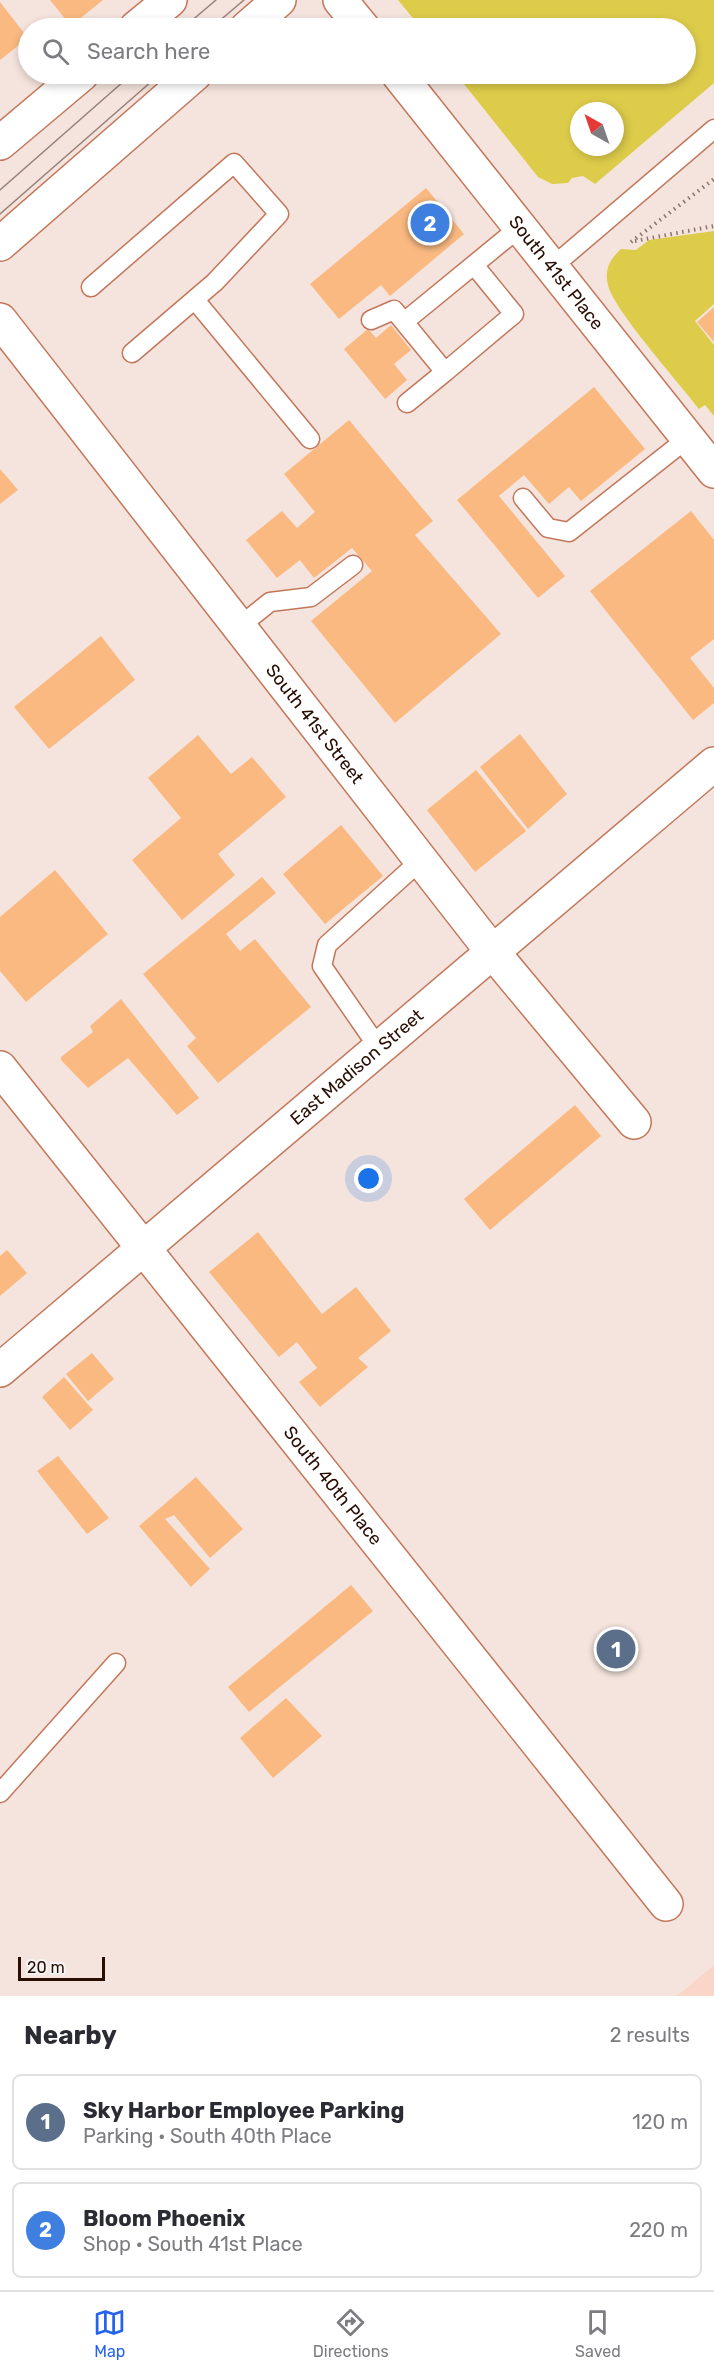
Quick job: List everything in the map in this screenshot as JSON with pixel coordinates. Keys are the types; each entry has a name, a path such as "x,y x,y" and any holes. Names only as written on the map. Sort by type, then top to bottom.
{"street":[{"path":"148,18 170,0"},
{"path":"258,18 279,0"},
{"path":"340,0 355,18"},
{"path":"0,143 70,84"},
{"path":"0,244 184,84"},
{"name":"South 41st Place","path":"406,84 714,471"},
{"name":"South 41st Street","path":"0,320 491,950 634,1122"},
{"name":"East Madison Street","path":"0,1370 491,950 714,764"},
{"name":"South 40th Place","path":"0,1068 666,1904"}],"lane":[{"path":"551,267 714,129"},
{"path":"91,287 234,163 279,214 195,300 132,353"},
{"path":"404,322 520,227"},
{"path":"407,403 514,314 474,265"},
{"path":"195,300 310,439"},
{"path":"371,320 394,310 445,372"},
{"path":"523,498 548,528 569,531 688,438"},
{"path":"240,626 270,603 311,597 353,565"},
{"path":"378,1047 322,966 327,945 421,860"},
{"path":"0,1794 116,1663"}],"path":[{"path":"714,179 631,242 656,235 714,226"}],"shaded area":[{"path":"398,0 714,0 714,83 595,184 583,176 572,178 568,183 552,184 538,177 464,84 696,84 696,18 413,18"},
{"path":"714,231 714,304 695,321 714,345 714,416 705,405 699,409 634,328 613,296 608,285 607,270 621,249 636,250 649,240"},
{"path":"714,1965 714,1996 677,1996"}],"building":[{"path":"50,0 103,0 81,18 65,18"},
{"path":"0,2 18,25 18,46 0,60"},
{"path":"426,188 464,234 390,296 381,285 339,319 310,284"},
{"path":"714,307 714,342 697,322"},
{"path":"391,325 411,350 394,364 407,380 385,399 344,349 368,329 376,338"},
{"path":"594,387 645,449 581,501 569,487 549,504 524,475 499,496 565,576 538,598 457,500"},
{"path":"349,420 433,521 415,535 501,634 395,723 311,621 372,571 352,548 314,578 300,560 277,578 246,540 282,511 297,528 315,512 284,474"},
{"path":"0,469 18,490 0,504"},
{"path":"691,511 714,540 714,639 690,658 714,688 714,703 693,720 590,591"},
{"path":"101,636 135,680 49,749 14,707"},
{"path":"520,734 567,794 528,829 480,767"},
{"path":"198,735 231,774 252,757 286,797 218,854 235,875 182,920 132,860 181,818 148,778"},
{"path":"476,770 526,831 475,872 427,810"},
{"path":"341,825 383,876 325,924 283,874"},
{"path":"55,870 108,934 26,1002 0,971 0,917"},
{"path":"262,877 276,893 226,934 240,951 255,939 311,1007 218,1083 187,1046 196,1038 143,974"},
{"path":"121,999 199,1098 177,1115 128,1058 88,1088 61,1060 61,1057 93,1032 90,1026"},
{"path":"575,1105 601,1136 490,1230 464,1199"},
{"path":"258,1232 322,1314 356,1287 391,1331 358,1358 368,1367 320,1407 299,1382 317,1368 297,1342 279,1357 209,1272"},
{"path":"7,1250 27,1273 0,1296 0,1256"},
{"path":"92,1353 114,1379 88,1401 66,1374"},
{"path":"64,1377 93,1410 70,1430 42,1397"},
{"path":"58,1456 109,1518 87,1534 37,1471"},
{"path":"196,1477 243,1529 210,1558 174,1515 165,1519 210,1569 191,1587 139,1526"},
{"path":"351,1585 373,1611 249,1712 228,1687"},
{"path":"286,1698 322,1736 273,1778 240,1738"}],"tram line":[{"path":"195,18 216,0"},
{"path":"223,18 244,0"},
{"path":"0,190 121,84"},
{"path":"0,214 149,84"}],"place":[{"name":"Bloom Phoenix","path":"430,223"},
{"name":"Sky Harbor Employee Parking","path":"616,1649"}]}
